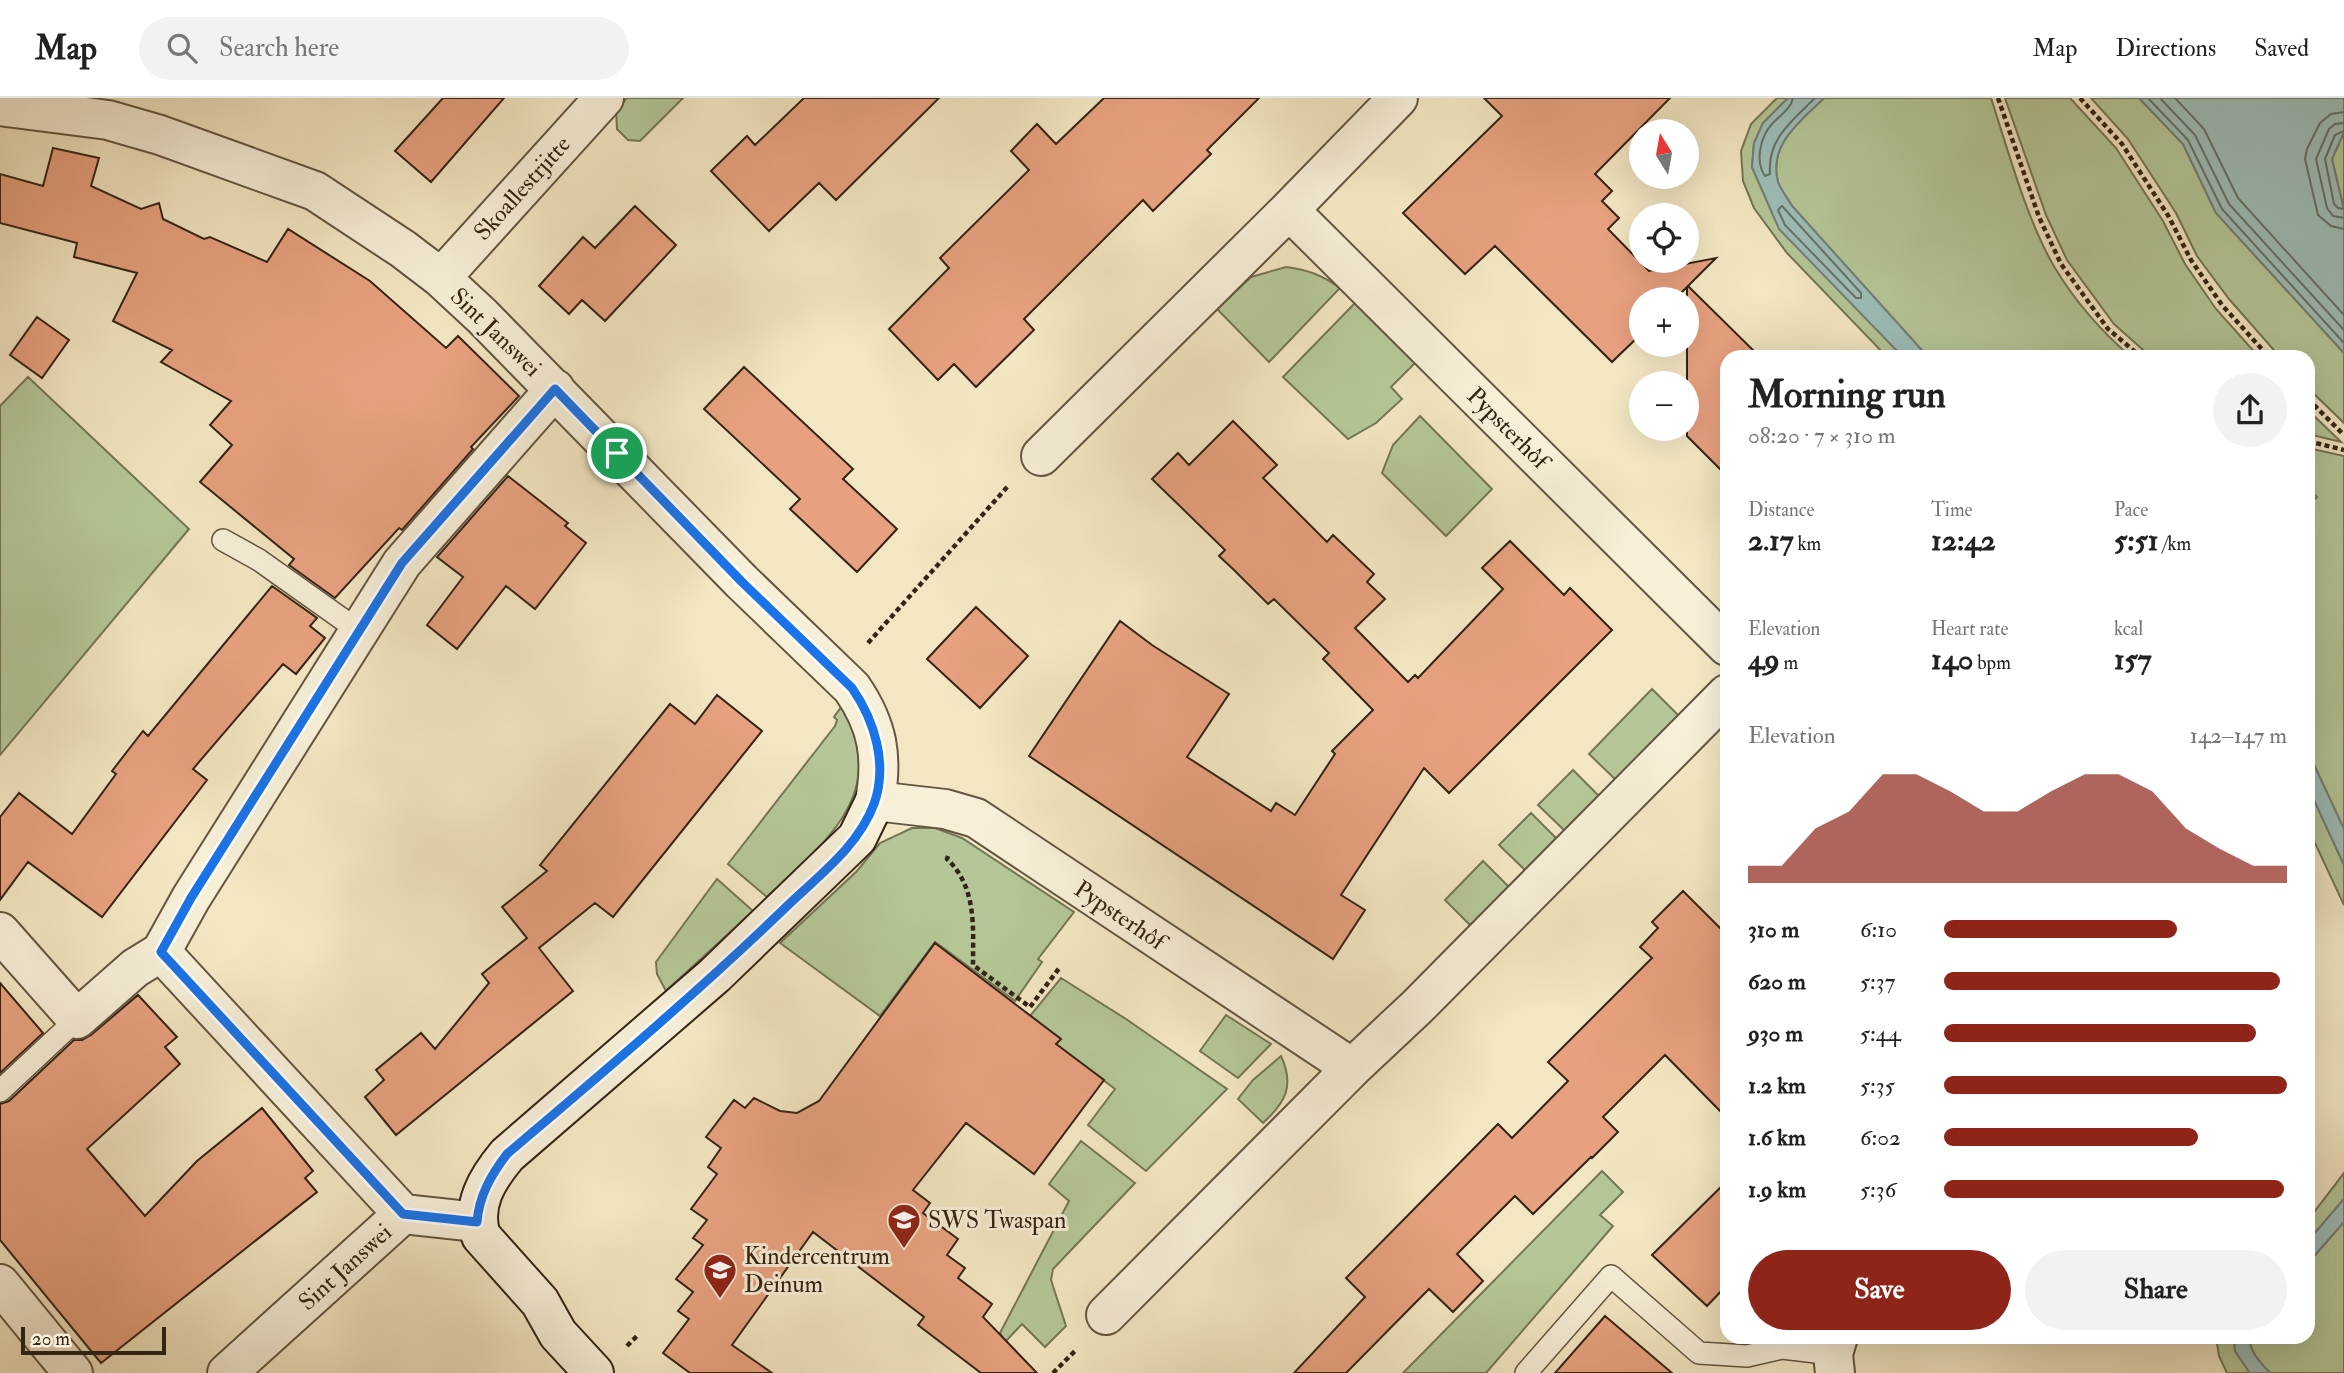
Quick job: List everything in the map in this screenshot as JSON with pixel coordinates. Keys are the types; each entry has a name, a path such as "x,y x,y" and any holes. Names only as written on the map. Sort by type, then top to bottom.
{"street":[{"name":"Skoallestrjitte","path":"441,278 604,98"},
{"path":"1041,456 1398,98"},
{"name":"Sint Janswei","path":"16,104 108,120 160,135 315,191 403,249 441,278 555,389 742,582 852,688 862,702 877,742 880,771 875,801 857,838 715,975 507,1154 486,1186 478,1206 477,1222 403,1214 227,1373"},
{"name":"Pypsterhôf","path":"1289,210 1720,639"},
{"path":"0,932 76,1019 135,968 161,952 198,887 402,563 555,389"},
{"path":"1107,1315 1720,701"},
{"name":"Pypsterhôf","path":"875,801 945,809 976,818 1352,1068"},
{"path":"161,952 403,1214"},
{"path":"477,1222 481,1236 490,1248 540,1302 558,1334 594,1373"},
{"path":"0,1284 73,1373"}],"lane":[{"path":"223,540 259,560 359,631"},
{"path":"0,1091 76,1019"},
{"path":"1526,1373 1611,1276 1699,1353 1747,1356 1782,1348 1835,1355"}],"path":[{"path":"1997,98 2039,217 2061,264 2108,329 2133,350"},
{"path":"2080,98 2122,144 2169,217 2191,260 2222,305 2263,350"},
{"path":"2315,406 2344,435"},
{"path":"2315,443 2344,450"},
{"path":"867,644 1023,469 1041,456"},
{"path":"951,853 947,859 965,884 971,904 973,965 1030,1007 1060,967"},
{"path":"625,1348 639,1334"}],"green space":[{"path":"627,98 683,98 640,141 628,140 617,129 616,110"},
{"path":"1777,98 1788,98 1763,123 1754,143 1752,167 1779,228 1896,350 1880,350 1787,253 1754,208 1743,181 1741,151 1751,124"},
{"path":"1824,98 1991,98 2019,185 2055,268 2099,327 2124,350 1922,350 1792,206 1778,182 1778,156 1782,145 1797,125"},
{"path":"2005,98 2070,98 2116,148 2163,221 2185,264 2216,309 2253,350 2143,350 2114,324 2067,260 2046,215"},
{"path":"2091,98 2139,98 2183,144 2216,213 2344,353 2344,423 2315,395 2315,350 2274,350 2229,299 2197,256 2176,213 2128,139"},
{"path":"2344,132 2344,210 2332,159"},
{"path":"1286,267 1314,274 1340,288 1269,362 1217,309 1251,277"},
{"path":"1355,303 1415,363 1391,387 1402,399 1376,423 1348,439 1283,377"},
{"path":"28,377 189,529 0,755 0,406"},
{"path":"1420,416 1492,489 1446,536 1382,473 1393,445"},
{"path":"2315,417 2341,442 2315,436"},
{"path":"2315,450 2344,456 2344,829 2315,767"},
{"path":"1652,689 1679,716 1616,780 1589,754"},
{"path":"844,703 856,738 859,763 856,787 848,808 820,847 767,897 728,864 835,726 837,720 834,717"},
{"path":"1573,770 1599,796 1565,831 1538,805"},
{"path":"2315,802 2344,865 2344,905 2315,843"},
{"path":"1531,813 1557,839 1526,871 1499,845"},
{"path":"912,828 935,828 962,838 1074,912 1038,959 1042,962 1015,1001 935,942 880,1016 780,943 857,871 880,843"},
{"path":"1483,861 1509,887 1471,926 1445,900"},
{"path":"717,879 753,911 666,991 657,974 656,962"},
{"path":"1061,978 1227,1089 1146,1171 1088,1125 1115,1089 1056,1044 1060,1038 1030,1016"},
{"path":"1226,1015 1271,1044 1238,1078 1200,1051"},
{"path":"1281,1056 1287,1076 1286,1093 1263,1123 1238,1099 1253,1080"},
{"path":"1081,1141 1135,1183 1053,1269 1051,1280 1066,1326 1045,1347 1022,1324 1005,1342 1000,1333 1069,1201 1049,1184"},
{"path":"1602,1171 1623,1192 1600,1215 1613,1226 1486,1373 1403,1373"},
{"path":"2344,1173 2344,1199 2315,1233 2315,1211"},
{"path":"2344,1222 2344,1373 2270,1373 2253,1353 2250,1344 2315,1344 2315,1255"},
{"path":"2217,1344 2234,1344 2235,1351 2250,1373 2227,1373"}],"water":[{"path":"1788,98 1824,98 1797,125 1782,145 1776,168 1778,182 1792,206 1922,350 1896,350 1779,229 1752,167 1754,143 1763,123"},
{"path":"2139,98 2344,98 2344,132 2332,159 2344,210 2344,353 2216,213 2183,144"},
{"path":"2315,767 2344,829 2344,865 2315,802"},
{"path":"2344,1199 2344,1222 2315,1255 2315,1233"},
{"path":"2234,1344 2250,1344 2253,1353 2270,1373 2250,1373 2235,1351"}],"building":[{"path":"443,98 504,98 431,182 395,151"},
{"path":"804,98 939,98 836,200 819,183 769,231 711,171 747,136 755,145"},
{"path":"1104,98 1259,98 1207,150 1211,154 1153,211 1143,200 1024,319 1034,330 976,387 954,364 938,380 889,329 949,268 940,258 1029,170 1011,151 1037,124 1056,144"},
{"path":"1484,98 1670,98 1649,119 1629,119 1629,140 1595,174 1612,191 1602,201 1619,218 1608,229 1629,251 1629,273 1699,273 1699,261 1716,258 1689,287 1629,287 1629,346 1612,362 1495,246 1465,274 1403,213 1502,116"},
{"path":"53,148 99,158 91,186 141,209 159,203 163,219 204,239 210,237 267,262 288,229 370,281 446,348 458,336 519,396 471,447 473,449 402,530 399,528 335,598 289,565 294,559 200,482 232,445 210,425 231,401 161,362 172,350 113,321 137,273 74,257 77,243 0,223 0,174 43,186"},
{"path":"635,206 676,245 605,321 582,300 569,314 539,286 583,237 595,248"},
{"path":"1699,297 1753,350 1720,350 1720,469 1692,441 1699,441 1699,371 1687,371 1687,357 1699,357"},
{"path":"37,317 69,340 42,378 10,355"},
{"path":"744,367 853,469 843,479 897,529 857,572 790,509 800,499 704,409"},
{"path":"1233,421 1277,465 1263,478 1327,542 1333,535 1374,574 1367,582 1385,599 1355,628 1408,682 1415,675 1418,678 1503,589 1482,568 1510,541 1564,595 1570,588 1612,630 1449,793 1424,768 1341,895 1365,910 1333,959 1029,756 1120,621 1152,645 1229,694 1187,757 1271,811 1276,803 1295,815 1335,754 1332,751 1373,710 1323,659 1329,653 1274,599 1268,604 1219,556 1225,550 1152,479 1178,453 1189,465"},
{"path":"508,476 568,523 565,526 586,543 535,609 506,586 457,649 427,625 463,577 437,557"},
{"path":"272,586 317,618 310,626 325,638 296,674 283,664 193,769 207,780 102,917 28,862 0,900 0,817 19,793 72,834 116,774 112,771 143,731 148,736"},
{"path":"976,607 1028,656 980,708 927,659"},
{"path":"717,695 762,731 613,917 595,903 539,948 573,991 396,1135 365,1097 384,1080 376,1070 421,1033 435,1049 489,983 482,974 527,938 502,907 547,871 540,865 670,704 695,724"},
{"path":"1683,891 1720,928 1720,1111 1665,1055 1603,1117 1618,1132 1592,1158 1533,1214 1515,1196 1457,1254 1483,1281 1453,1312 1429,1289 1346,1373 1294,1373 1365,1297 1346,1278 1498,1124 1512,1138 1568,1081 1548,1062 1652,958 1640,947 1658,928 1652,922"},
{"path":"935,943 1061,1039 1056,1044 1104,1080 1034,1174 966,1123 913,1190 930,1203 923,1213 958,1239 947,1255 965,1268 958,1278 992,1304 983,1317 1037,1373 981,1373 918,1325 924,1317 813,1232 732,1345 772,1373 690,1373 663,1353 689,1319 678,1311 693,1292 676,1279 703,1245 693,1238 707,1220 691,1209 717,1174 708,1167 721,1148 706,1137 734,1100 745,1108 754,1098 780,1111 797,1113 819,1101"},
{"path":"0,983 43,1033 0,1073"},
{"path":"138,995 177,1037 165,1047 180,1064 87,1149 145,1216 197,1161 262,1108 313,1171 305,1178 317,1192 101,1363 0,1240 0,1104 9,1101 74,1040 82,1040 91,1035"},
{"path":"1720,1188 1720,1292 1707,1306 1652,1255"},
{"path":"1605,1316 1672,1373 1555,1373"}],"place":[{"name":"SWS Twaspan","path":"904,1250"},
{"name":"Kindercentrum Deinum","path":"720,1300"}],"route":[{"path":"555,389 617,453 742,582 852,688 862,702 877,742 880,771 875,801 857,838 715,975 507,1154 486,1186 478,1206 477,1222 403,1214 161,952 191,898 402,563 555,389"}]}
